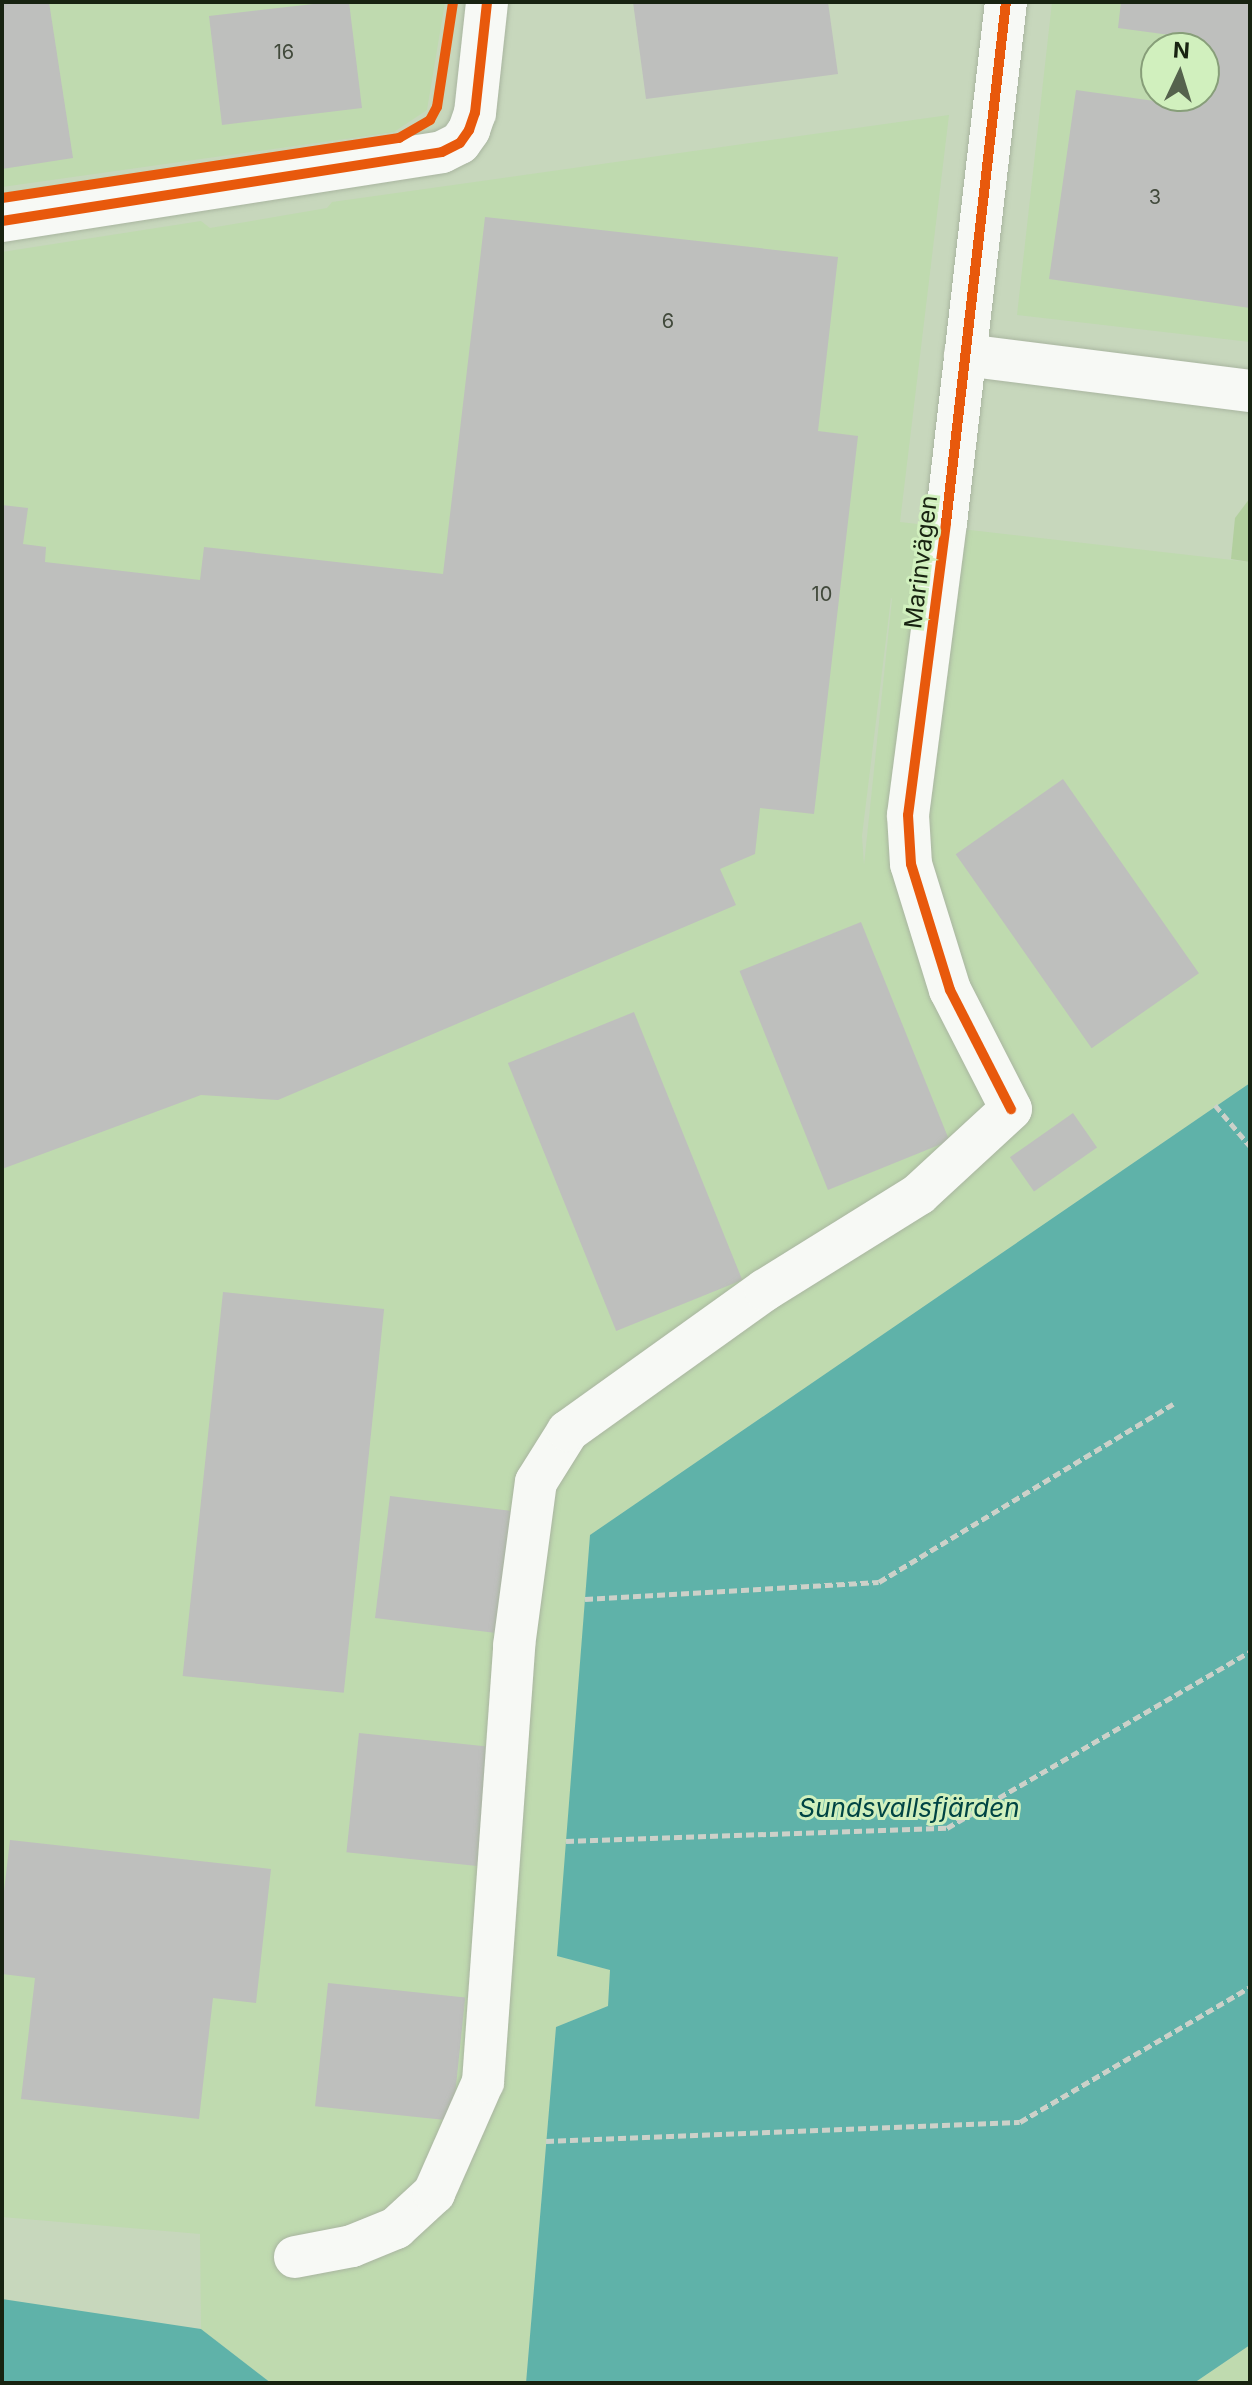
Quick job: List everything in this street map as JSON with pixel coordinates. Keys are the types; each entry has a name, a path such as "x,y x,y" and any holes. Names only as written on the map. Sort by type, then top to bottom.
{"street":[{"path":"2,221 442,152 460,143 475,113 487,2"},
{"name":"Marinvägen","path":"295,2257 352,2246 396,2228 434,2193 483,2082 514,1646 536,1482 568,1431 765,1290 919,1194 1011,1109 950,990 911,864 908,815 1006,2"},
{"path":"965,355 1250,391"}],"path":[{"path":"1215,1105 1250,1146"},
{"path":"585,1599 879,1582 1173,1404"},
{"path":"566,1841 947,1828 1250,1652"},
{"path":"546,2141 1020,2122 1250,1987"}],"shaded area":[{"path":"2,2 445,2 427,110 394,132 2,187"},
{"path":"1052,2 1250,2 1250,342 1017,315"},
{"path":"949,115 900,522 1250,562 1250,1083 590,1535 558,1956 610,1970 608,2006 556,2027 526,2383 271,2383 201,2329 200,2234 2,2217 2,252 201,221 210,228 327,208 332,202","holes":["892,599 864,865 862,836"]},
{"path":"1250,498 1250,562 1231,559 1235,518"},
{"path":"1250,2345 1250,2383 1194,2383"}],"water":[{"name":"Sundsvallsfjärden","path":"1250,1083 1250,2345 1194,2383 526,2383 556,2027 608,2006 610,1970 557,1956 590,1535"},
{"path":"2,2299 201,2329 271,2383 2,2383"}],"building":[{"path":"49,2 73,158 2,169 2,4"},
{"path":"349,2 362,108 222,125 209,16"},
{"path":"633,2 828,2 838,74 646,99"},
{"path":"1121,2 1250,2 1250,308 1049,279 1076,90 1140,99 1140,112 1220,112 1220,32 1148,32 1118,28"},
{"path":"485,217 838,257 818,431 858,436 814,814 760,808 755,854 720,869 736,905 278,1100 201,1095 2,1169 2,505 28,508 23,544 46,547 45,562 200,580 204,547 443,574"},
{"path":"1063,779 1199,973 1092,1048 956,854"},
{"path":"861,922 949,1141 828,1190 740,971"},
{"path":"634,1012 742,1280 616,1331 508,1063"},
{"path":"1073,1113 1097,1147 1034,1192 1010,1157"},
{"path":"223,1292 384,1309 344,1693 183,1676"},
{"path":"390,1496 523,1512 508,1634 375,1618"},
{"path":"359,1733 494,1747 482,1867 346,1852"},
{"path":"10,1840 271,1869 256,2003 213,1998 199,2119 21,2099 35,1978 2,1974 2,1908"},
{"path":"328,1983 465,1997 452,2121 315,2106"}],"cycle path":[{"path":"2,198 399,138 430,120 437,107 453,2"},
{"path":"2,221 442,152 460,143 475,113 487,2"},
{"path":"1006,2 946,523 908,815 911,864 950,990 1011,1109"}]}
